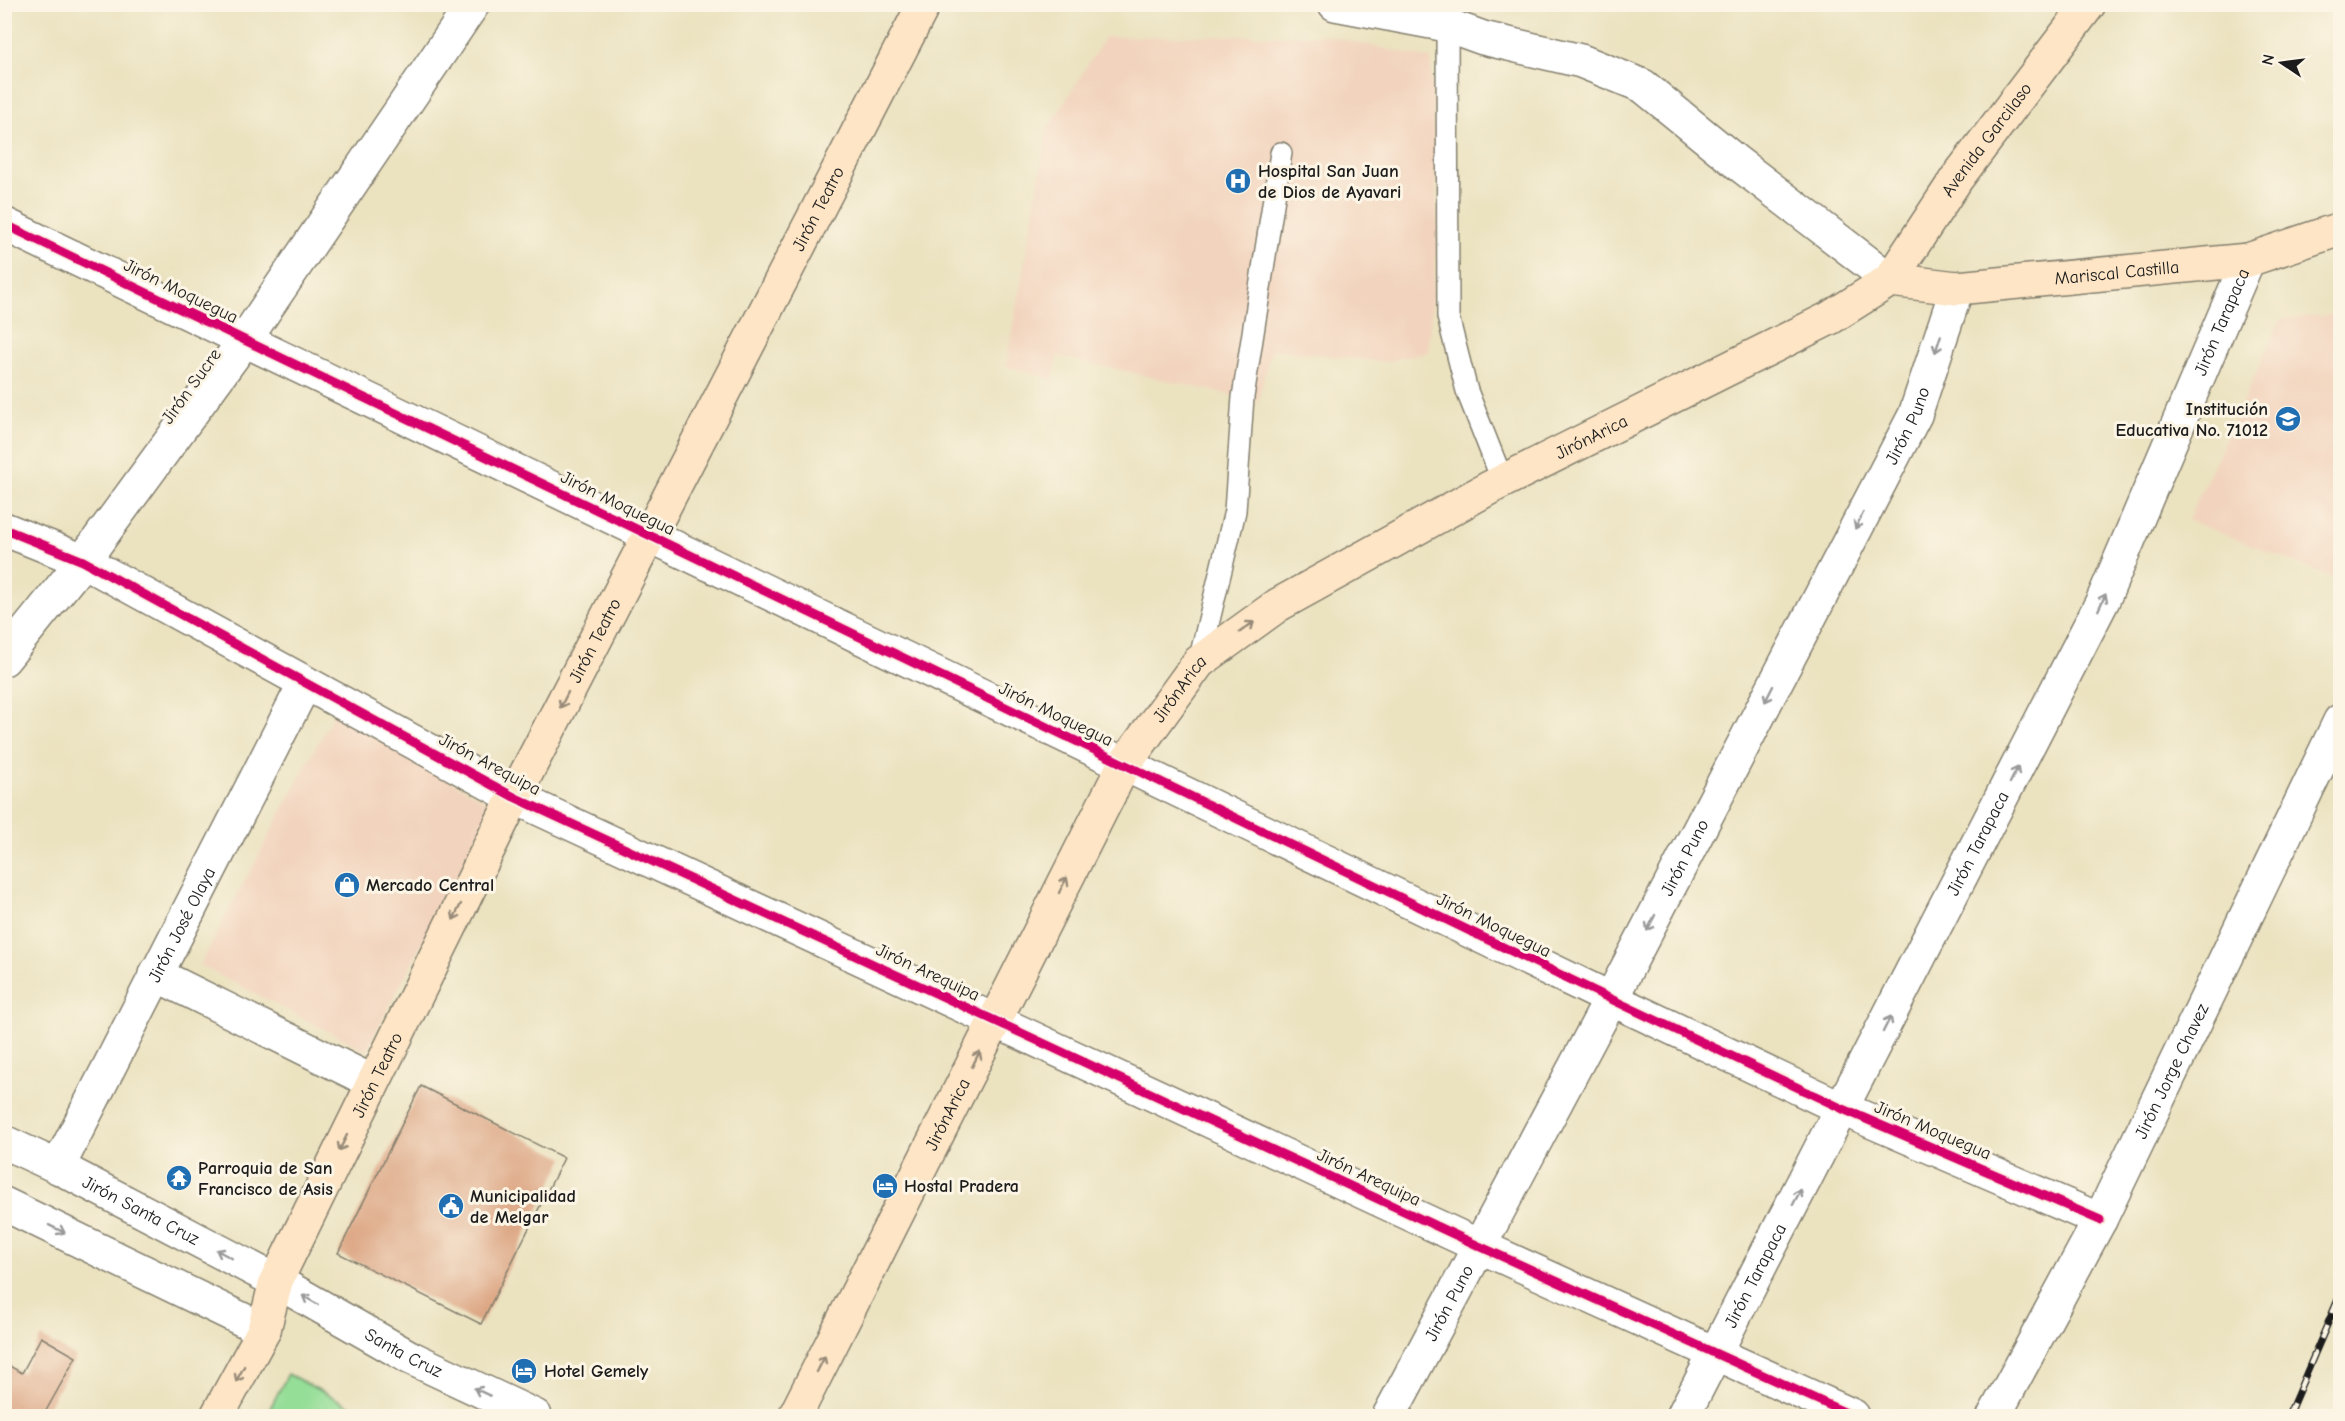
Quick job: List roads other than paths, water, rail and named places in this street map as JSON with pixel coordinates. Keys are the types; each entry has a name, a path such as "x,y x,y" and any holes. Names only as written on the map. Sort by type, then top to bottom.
{"main road":[{"name":"Jirón Teatro","path":"218,1416 264,1330 276,1281 514,797 924,4"},
{"name":"Avenida Garcilaso","path":"1890,280 1957,177 2089,4"},
{"name":"Mariscal Castilla","path":"1890,280 1957,288 2248,260 2340,230"},
{"name":"JirónArica","path":"795,1416 1124,765 1199,662 1278,605 1503,482 1830,318 1890,280"}],"street":[{"name":"Jirón Sucre","path":"4,659 83,561 244,341 473,4"},
{"path":"1335,4 1449,15 1483,38 1581,61 1643,86 1735,161 1890,280"},
{"name":"Jirón Moquegua","path":"4,224 1611,999 1843,1109 2100,1220"},
{"name":"Jirón Tarapaca","path":"1683,1416 2103,600 2248,260"},
{"name":"Jirón Puno","path":"1389,1416 1611,999 1915,415 1957,288"},
{"name":"Jirón Arequipa","path":"4,528 83,561 514,797 1479,1246 1853,1416"},
{"name":"Jirón José Olaya","path":"58,1167 305,683"},
{"name":"Jirón Jorge Chavez","path":"1994,1416 2100,1220 2340,721"},
{"path":"155,974 373,1082"},
{"name":"Jirón Santa Cruz","path":"4,1142 58,1167 276,1281"},
{"path":"4,1204 264,1330"},
{"name":"Santa Cruz","path":"276,1281 409,1357 535,1416"}],"lane":[{"path":"1449,15 1448,317 1467,391 1503,482"},
{"path":"1199,662 1235,511 1243,397 1281,153"}],"railway":[{"path":"2288,1416 2340,1295"}],"place":[{"name":"Hospital San Juan de Dios de Ayavari","path":"1238,181"},
{"name":"Institución Educativa No. 71012","path":"2288,419"},
{"name":"Mercado Central","path":"347,885"},
{"name":"Parroquia de San Francisco de Asis","path":"179,1178"},
{"name":"Hostal Pradera","path":"885,1186"},
{"name":"Municipalidad de Melgar","path":"451,1206"},
{"name":"Hotel Gemely","path":"524,1371"}]}
